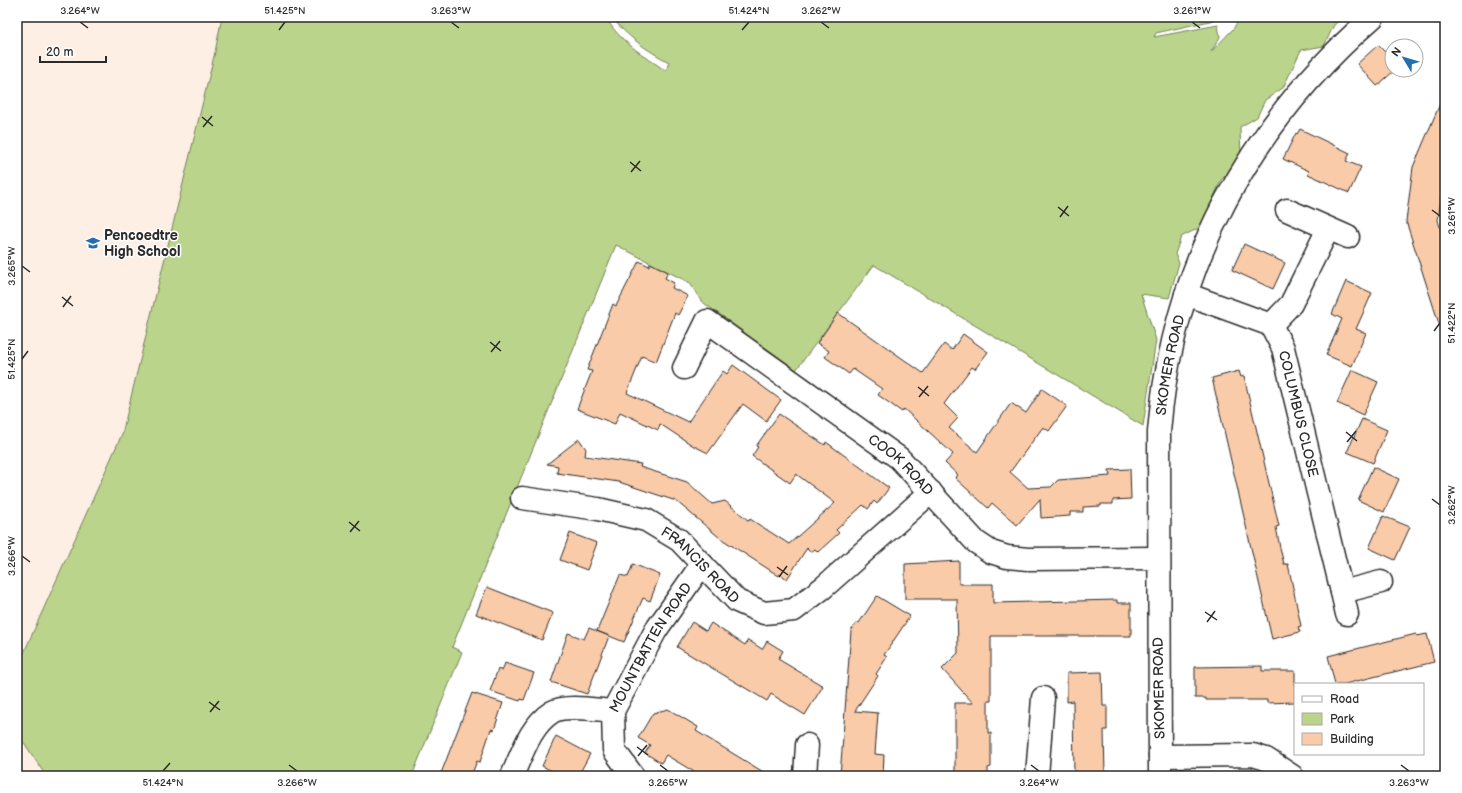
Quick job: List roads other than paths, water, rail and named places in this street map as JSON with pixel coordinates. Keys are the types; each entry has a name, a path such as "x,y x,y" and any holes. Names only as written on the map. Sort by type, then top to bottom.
{"street":[{"name":"SKOMER ROAD","path":"1160,766 1158,464 1161,400 1169,355 1186,294 1198,258 1222,206 1256,146 1308,80 1373,17"},
{"path":"1287,210 1348,237"},
{"path":"1186,294 1271,325 1291,304 1328,229"},
{"name":"COOK ROAD","path":"684,368 707,321 899,458 976,542 991,552 1007,557 1028,559 1158,558"},
{"name":"COLUMBUS CLOSE","path":"1271,325 1283,348 1347,614"},
{"name":"FRANCIS ROAD","path":"522,498 598,509 646,520 679,540 737,601 764,613 794,610 824,587 931,492"},
{"name":"MOUNTBATTEN ROAD","path":"633,776 614,750 613,711 656,630 702,564"},
{"path":"1342,592 1381,582"},
{"path":"1037,776 1043,698"},
{"path":"512,776 534,730 553,711 579,708 613,711"},
{"path":"805,776 807,745"},
{"path":"1160,766 1253,755 1266,759 1292,776"}],"place":[{"name":"Pencoedtre High School","path":"93,243"}]}
